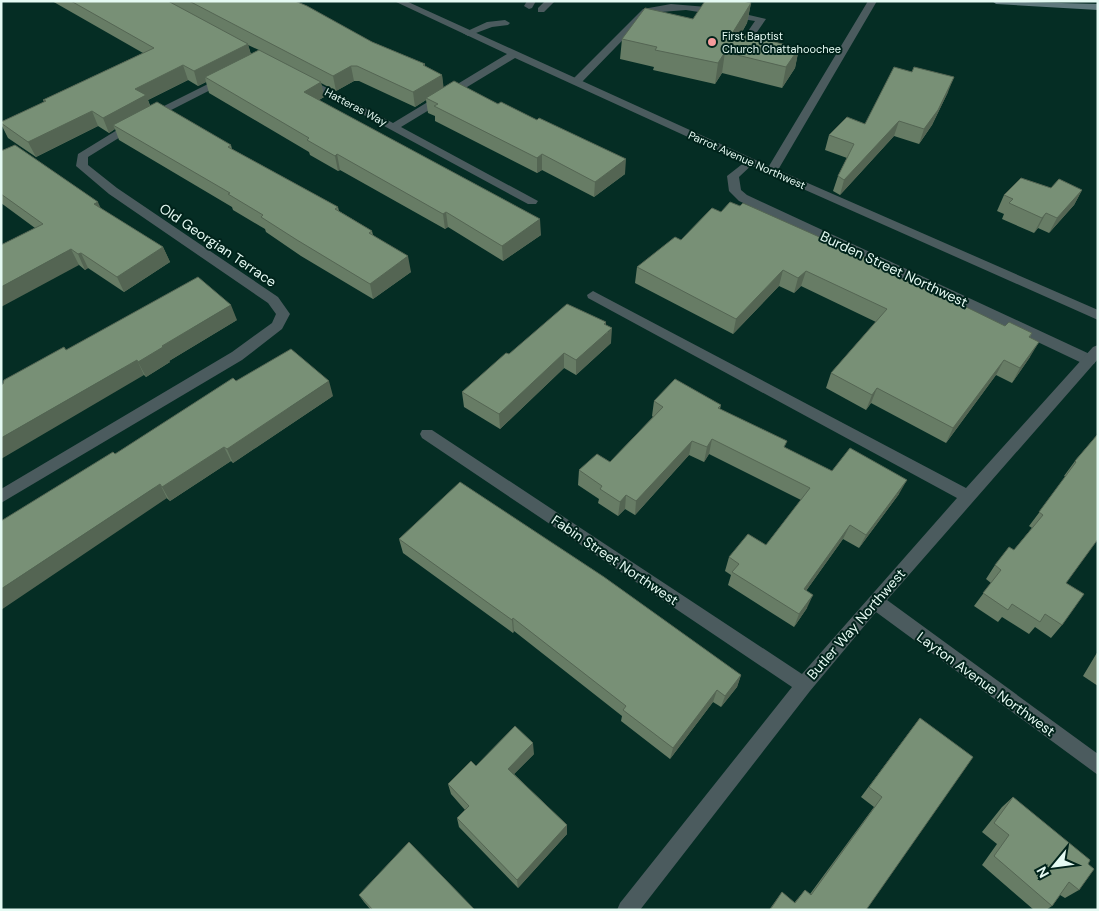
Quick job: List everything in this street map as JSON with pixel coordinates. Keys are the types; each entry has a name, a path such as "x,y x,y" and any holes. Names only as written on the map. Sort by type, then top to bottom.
{"main road":[{"path":"996,1 1098,7"}],"street":[{"name":"Parrot Avenue Northwest","path":"398,1 772,171 1098,315"},
{"path":"541,10 551,1"},
{"path":"772,171 836,58 873,1"},
{"path":"576,82 646,10 666,4 710,7 761,19 747,40"},
{"path":"468,33 490,24 505,23"},
{"path":"394,127 514,54"},
{"name":"Old Georgian Terrace","path":"1,497 237,356 277,326 283,314 273,300 165,228 82,166 82,156 126,129 238,72"},
{"name":"Hatteras Way","path":"298,77 532,201"},
{"name":"Burden Street Northwest","path":"750,161 733,176 735,191 743,198 1093,355"},
{"path":"593,296 968,496"},
{"name":"Butler Way Northwest","path":"628,910 804,685 1093,355"},
{"name":"Fabin Street Northwest","path":"427,434 804,685"},
{"name":"Layton Avenue Northwest","path":"875,602 1098,766"}],"building":[{"path":"71,1 168,1 248,44 194,71 183,65 135,89 146,95 103,118 92,111 28,142 1,122 46,101 43,100 154,48"},
{"path":"189,1 295,1 372,42 425,64 423,65 442,75 413,92 357,66 351,66 333,76"},
{"path":"705,1 743,1 751,3 733,32 799,48 786,67 725,52 718,63 655,50 657,47 622,39 645,8 693,19"},
{"path":"259,50 321,82 304,92 540,219 502,246 446,212 443,214 337,154 335,156 307,140 309,138 205,77"},
{"path":"894,67 912,72 914,67 954,77 938,110 924,129 899,121 844,180 838,176 854,144 829,135 847,117 865,124"},
{"path":"454,81 498,104 501,102 537,120 539,118 626,159 595,182 542,154 537,158 434,106 438,104 426,98"},
{"path":"157,102 231,145 228,147 338,207 335,209 372,231 369,233 408,256 370,284 261,217 263,215 228,194 230,193 113,125"},
{"path":"15,145 98,202 94,204 163,247 117,277 81,253 78,254 71,249 1,287 1,245 43,224 1,194 1,151"},
{"path":"1021,178 1051,188 1059,179 1082,190 1057,218 1046,213 1042,218 1009,203 1013,199 1004,195"},
{"path":"730,202 740,206 743,203 889,268 886,272 934,293 937,289 959,299 956,302 1005,326 1009,322 1032,333 1029,337 1039,342 1020,368 1004,360 953,428 877,388 872,395 831,373 887,309 806,271 798,278 783,270 736,319 637,267 675,237 681,240 712,208 721,212"},
{"path":"198,277 231,305 138,362 137,360 1,438 1,385 4,380 64,347 66,350"},
{"path":"567,304 606,322 604,324 612,328 576,360 564,353 499,414 462,392 506,353 509,354"},
{"path":"291,349 329,381 227,449 224,447 162,487 160,484 1,589 1,521 113,452 115,454 233,378 236,381"},
{"path":"675,379 721,405 718,408 787,441 784,447 832,471 850,448 907,480 866,535 850,525 804,589 813,595 799,614 732,572 739,564 729,557 748,534 766,545 810,488 712,439 707,447 692,441 636,501 626,495 620,502 600,489 602,486 579,470 597,454 610,462 663,407 654,401"},
{"path":"1098,434 1098,539 1066,583 1084,594 1062,625 1045,614 1040,622 1012,604 1008,610 983,593 1001,570 995,565 1009,547 1014,550 1043,515 1039,512 1075,461"},
{"path":"460,482 604,577 741,675 725,696 717,690 673,748 623,710 626,706 513,618 512,620 399,539"},
{"path":"920,718 973,757 866,910 770,910 782,892 795,903 805,890 811,895 882,797 869,787"},
{"path":"515,726 533,743 508,769 567,825 517,880 457,818 469,806 448,784 471,761 476,766"},
{"path":"1013,797 1090,860 1088,864 1094,869 1079,890 1069,882 1052,906 994,856 1009,835 994,823"},
{"path":"409,842 475,910 373,910 359,895"}],"place":[{"name":"First Baptist Church Chattahoochee","path":"712,42"}]}
